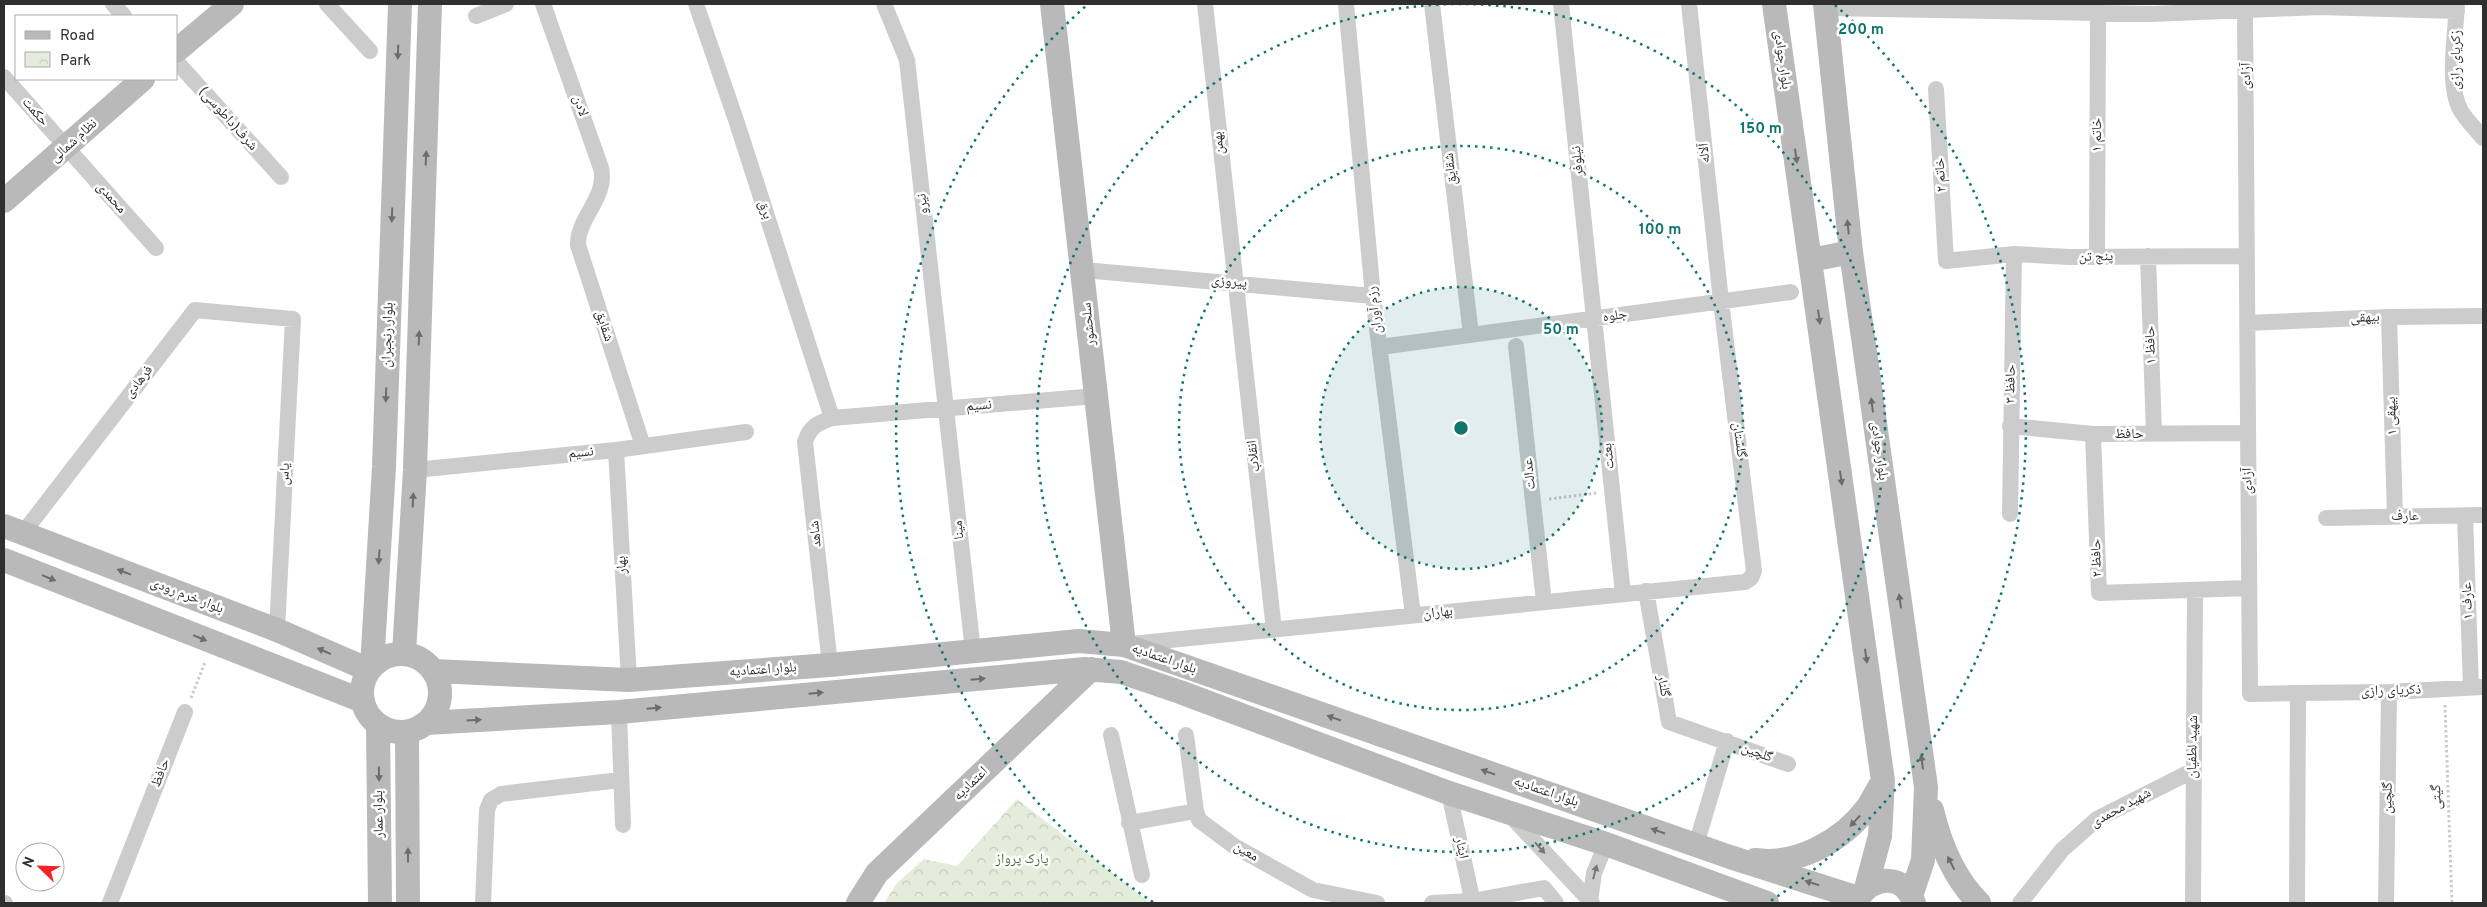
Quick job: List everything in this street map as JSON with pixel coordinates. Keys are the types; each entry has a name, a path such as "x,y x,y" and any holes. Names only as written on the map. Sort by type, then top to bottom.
{"street":[{"path":"113,4 123,15"},
{"path":"178,49 232,4"},
{"path":"327,4 370,51"},
{"name":"بلوار رنجبران","path":"370,668 384,467 400,4"},
{"path":"404,654 415,470 430,4"},
{"path":"476,16 506,4"},
{"name":"لادن","path":"544,4 601,168 601,186 592,208"},
{"name":"برق","path":"696,4 736,120 832,418"},
{"name":"نیرو","path":"884,4 907,60 946,409"},
{"name":"سلحشور","path":"1052,4 1084,270 1124,645"},
{"name":"بهمن","path":"1205,4 1234,282"},
{"name":"رزم آوران","path":"1346,4 1373,296 1413,615"},
{"name":"شقایق","path":"1432,4 1471,335"},
{"name":"نیلوفر","path":"1561,4 1594,318"},
{"name":"آلاله","path":"1689,4 1721,301"},
{"name":"بلوار جوادی","path":"1774,4 1883,781 1880,836 1860,896"},
{"path":"1825,6 2020,8 2098,13 2152,9 2245,10 2319,6 2457,7"},
{"name":"بلوار جوادی","path":"1825,6 1851,252 1926,787 1922,860 1912,900"},
{"name":"زکریای رازی","path":"2457,7 2454,75 2456,97 2461,112 2483,138"},
{"name":"آزادی","path":"2245,10 2250,694 2298,693"},
{"name":"خاتم ۱","path":"2097,256 2098,13"},
{"name":"شرف(داطوسی)","path":"178,63 281,177"},
{"name":"حکمت","path":"4,76 66,148"},
{"name":"نظام شمالی","path":"4,201 142,80"},
{"name":"خاتم ۲","path":"1936,89 1946,261"},
{"name":"محمدی","path":"66,148 156,248"},
{"name":"شقایق","path":"592,208 580,231 578,245 643,446"},
{"path":"1811,260 1851,252"},
{"name":"پنج تن","path":"1946,261 2014,254 2246,256"},
{"name":"حافظ ۳","path":"2010,514 2014,254"},
{"name":"حافظ ۱","path":"2148,256 2154,434"},
{"name":"پیروزی","path":"1084,270 1373,296"},
{"name":"انقلاب","path":"1234,282 1274,630"},
{"name":"جلوه","path":"1380,347 1791,292"},
{"name":"گلستان","path":"1721,301 1754,571 1751,578"},
{"name":"فرهادی","path":"13,529 195,310 293,319"},
{"name":"بیهقی","path":"2247,322 2483,316"},
{"name":"بیهقی ۱","path":"2389,317 2395,515"},
{"name":"بعثت","path":"1594,318 1623,594"},
{"name":"یاس","path":"277,630 293,319"},
{"name":"عدالت","path":"1516,346 1544,602"},
{"name":"نسیم","path":"832,418 1096,396"},
{"name":"مینا","path":"946,409 973,651"},
{"name":"شاهد","path":"830,665 805,442 808,432 814,425 832,418"},
{"name":"حافظ","path":"2010,426 2093,434 2247,433"},
{"name":"نسیم","path":"415,470 616,450 746,432"},
{"name":"حافظ ۲","path":"2093,434 2099,593 2249,588"},
{"name":"بهار","path":"616,450 629,680"},
{"name":"عارف","path":"2326,518 2395,515 2483,516"},
{"name":"عارف ۱","path":"2465,516 2477,687"},
{"name":"بلوار خرم رودی","path":"13,529 277,630 370,668"},
{"path":"4,560 363,701"},
{"name":"بهاران","path":"1124,645 1745,582 1751,578"},
{"name":"شهید لطفیان","path":"2193,903 2192,771 2195,590"},
{"name":"گلنار","path":"1646,591 1669,722 1726,741"},
{"name":"بلوار اعتمادیه","path":"434,671 629,680 830,665 1079,641 1124,645 1730,857 1860,896"},
{"path":"404,654 421,659 434,671 439,682 439,700 434,713 416,727 392,731 378,725 370,717 363,701 362,685 370,668 387,656 404,654"},
{"name":"بلوار اعتمادیه","path":"416,727 619,712 1091,669 1121,672 1180,692 1449,793 1606,844 1767,903"},
{"name":"اعتمادیه","path":"858,903 877,873 1091,669"},
{"name":"ذکریای رازی","path":"2298,693 2389,692 2477,687"},
{"name":"گلچین","path":"2386,903 2389,692"},
{"path":"2296,903 2298,693"},
{"name":"حافظ","path":"110,903 185,712"},
{"path":"619,712 623,825"},
{"name":"بلوار عمار","path":"378,725 380,903"},
{"name":"بلوار عمار","path":"408,903 416,727"},
{"path":"1111,735 1142,875"},
{"path":"1129,823 1196,811 1186,735"},
{"path":"1696,845 1726,741"},
{"name":"گلچین","path":"1726,741 1788,764"},
{"name":"شهید محمدی","path":"2020,903 2062,850 2097,819 2192,771"},
{"path":"483,903 487,810 492,800 501,794 620,780"},
{"path":"1730,857 1761,861 1791,858 1821,847 1846,830 1868,808 1883,781"},
{"path":"1926,787 1943,846 1957,874 1979,903"},
{"name":"ایثار","path":"1449,793 1472,902"},
{"name":"معین","path":"1196,811 1199,820 1234,846 1313,890 1377,903"},
{"path":"1507,812 1591,902"},
{"path":"1591,902 1594,873 1606,844"},
{"path":"1860,896 1878,881 1891,880 1903,886 1912,900"},
{"path":"1432,903 1472,902 1571,882"},
{"path":"1544,888 1556,903"}],"path":[{"path":"1533,501 1612,490"},
{"path":"185,712 212,642"},
{"name":"گیتی","path":"2445,689 2452,903"}],"green space":[{"name":"پارک پرواز","path":"1017,799 1151,903 884,903 897,883 924,859 957,866"}]}
